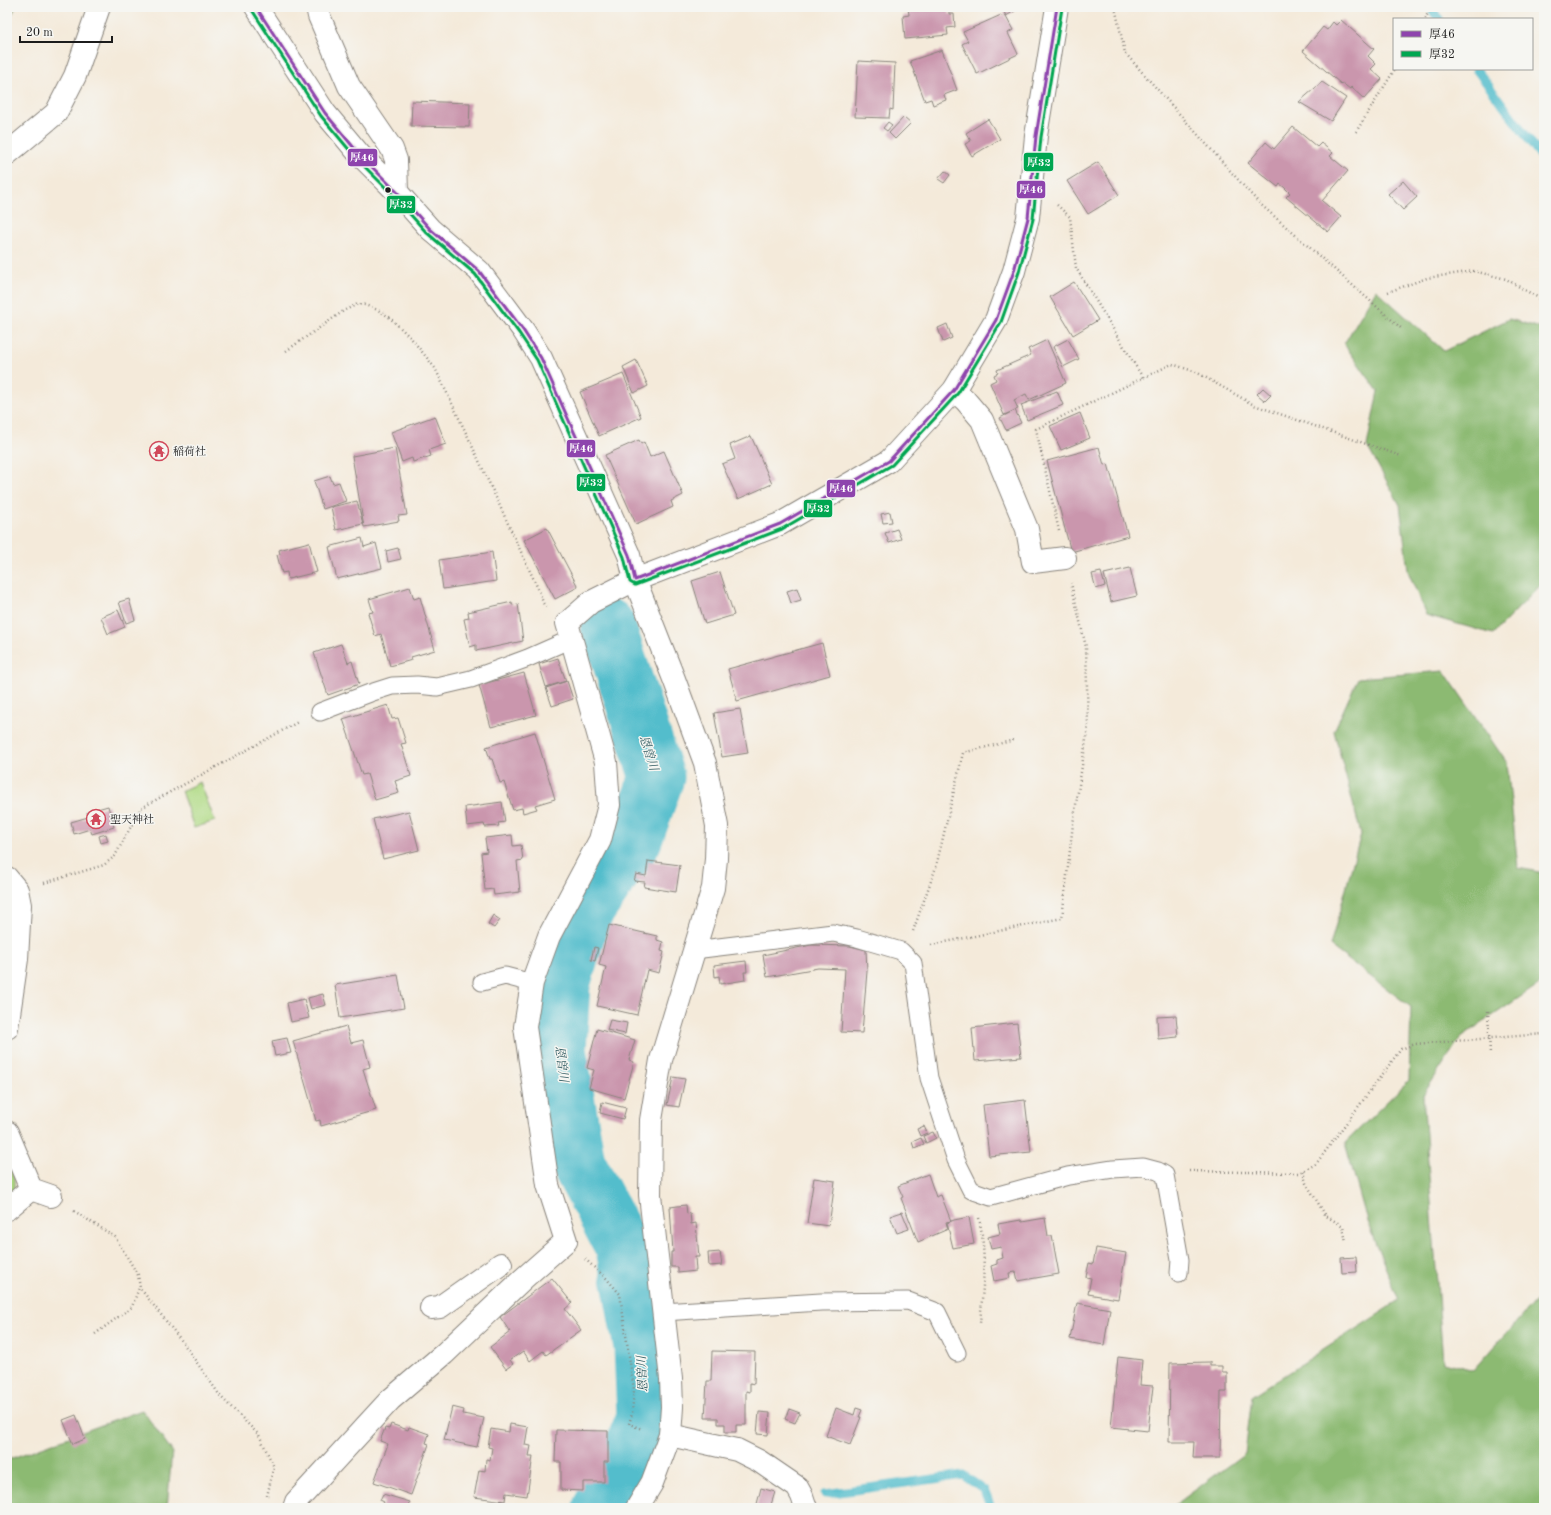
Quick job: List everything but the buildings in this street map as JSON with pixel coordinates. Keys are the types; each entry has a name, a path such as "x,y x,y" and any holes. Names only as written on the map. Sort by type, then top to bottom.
{"street":[{"path":"7,154 56,113 75,76 99,7"},
{"path":"256,7 325,113 360,155 397,192 430,229 479,271 523,330 541,358 629,555 635,580 674,678 705,763 717,826 713,888 661,1060 651,1120 650,1196 671,1379 672,1407 670,1435 652,1483 637,1508"},
{"path":"317,7 319,16 349,86 392,149 396,160 397,192"},
{"path":"294,1508 296,1502 390,1400 444,1354 524,1278 566,1241 548,1184 525,1027 532,983 549,936 600,840 609,805 606,762 569,631 591,602 635,580 780,524 889,461 954,390 996,320 1014,271 1028,218 1036,136 1057,7"},
{"path":"954,390 965,400 982,420 1027,529 1033,562 1065,558"},
{"path":"7,1028 17,959 20,905 12,884"},
{"path":"7,1132 31,1189 52,1196"},
{"path":"7,1209 31,1189"},
{"path":"431,1308 440,1307 501,1264"},
{"path":"670,1435 737,1450 759,1461 797,1487 806,1508"}],"lane":[{"path":"320,712 392,686 417,685 437,687 471,679 528,658 569,631"},
{"path":"694,950 833,934 857,938 905,951 913,962 930,1078 956,1160 971,1190 991,1197 1068,1176 1113,1169 1143,1167 1158,1171 1165,1175 1180,1260 1179,1273"},
{"path":"482,982 504,976 532,983"},
{"path":"663,1312 821,1302 908,1301 937,1312 957,1353"}],"path":[{"path":"1115,7 1125,53 1258,202 1401,328"},
{"path":"1426,18 1431,7"},
{"path":"1356,132 1394,70"},
{"path":"1032,181 1070,217 1076,268 1143,378"},
{"path":"1388,292 1427,278 1474,270 1506,279 1544,301"},
{"path":"286,351 345,310 358,304 365,304 389,317 410,338 435,368 472,444 540,593 543,603 569,631"},
{"path":"905,951 1062,918 1073,824 1088,727 1086,647 1036,429 1172,364 1196,372 1254,405 1401,456"},
{"path":"12,884 104,865 115,856 141,808 287,728 320,712"},
{"path":"905,951 936,866 963,754 1014,740"},
{"path":"1488,1011 1490,1054"},
{"path":"1165,1175 1179,1171 1303,1172 1316,1164 1401,1049 1415,1044 1544,1034"},
{"path":"1303,1172 1306,1183 1326,1216 1343,1226 1346,1243"},
{"path":"979,1193 978,1214 983,1237 984,1278 980,1323"},
{"path":"52,1196 115,1237 138,1275 140,1288 221,1397 259,1435 274,1467 266,1501"},
{"path":"566,1241 606,1278 620,1294 634,1390 632,1414 629,1424 647,1430"},
{"path":"95,1334 132,1308 140,1288"}],"green space":[{"path":"7,7 16,7 7,23"},
{"path":"1376,290 1444,351 1509,319 1544,329 1544,580 1493,634 1426,615 1408,571 1400,505 1367,446 1378,391 1344,344"},
{"path":"1444,671 1507,763 1518,868 1544,873 1544,981 1461,1037 1423,1095 1443,1362 1474,1370 1544,1291 1544,1508 1171,1508 1245,1453 1252,1396 1399,1301 1368,1224 1345,1143 1409,1080 1411,1007 1330,946 1361,834 1334,731 1358,678"},
{"path":"200,782 215,821 194,828 181,791"},
{"path":"7,1157 14,1179 14,1193 7,1196"},
{"path":"142,1410 172,1451 167,1508 7,1508 7,1460"}],"waterway":[{"path":"1430,7 1438,18"},
{"path":"1477,70 1544,160"},
{"name":"恩曽川","path":"600,1508 620,1478 644,1417 641,1347 623,1248 578,1163 559,1050 563,984 583,916 635,839 657,777 608,626"},
{"path":"825,1494 963,1475 984,1490 991,1508"}],"transit line":[{"name":"厚46","path":"256,7 325,113 360,155 397,192 430,229 479,271 523,330 541,358 629,555 635,580 780,524 889,461 954,390 996,320 1014,271 1028,218 1036,136 1057,7"},
{"name":"厚32","path":"252,10 321,116 356,158 393,195 426,232 475,274 537,360 624,557 630,582 635,585 782,529 892,465 958,393 1001,322 1019,272 1033,219 1041,137 1062,8"}],"place":[{"name":"稲荷社","path":"159,451"},
{"name":"聖天神社","path":"96,819"}]}
